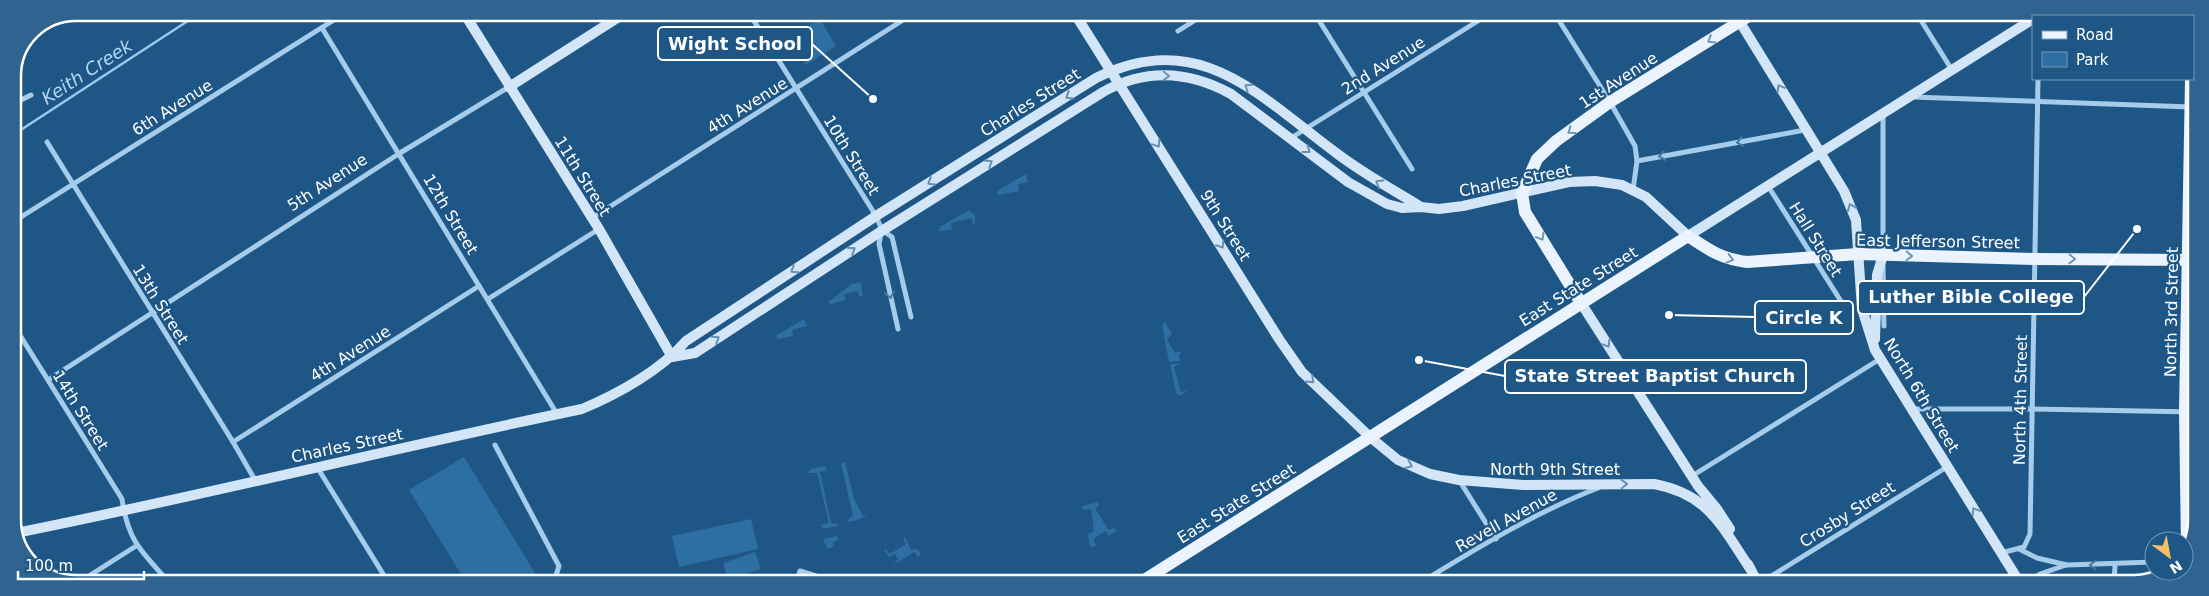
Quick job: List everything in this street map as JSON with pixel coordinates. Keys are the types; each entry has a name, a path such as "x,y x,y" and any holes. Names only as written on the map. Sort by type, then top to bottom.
{"main road":[{"name":"11th Street","path":"469,21 599,229 672,357"},
{"name":"5th Avenue","path":"509,87 612,21"},
{"name":"9th Street","path":"1079,21 1279,339 1299,367 1370,437"},
{"name":"1st Avenue","path":"1522,193 1537,159 1556,141 1610,102 1733,21"},
{"name":"North 6th Street","path":"1740,21 1805,130 1844,190 1856,220 1862,309 1877,354 2015,575"},
{"name":"East State Street","path":"1152,575 2030,21"},
{"name":"Charles Street","path":"22,532 124,511 255,480 582,409 605,400 672,357 686,341 876,216 1096,78 1111,71 1143,62 1182,60 1197,63 1232,76 1363,173 1421,207"},
{"name":"Charles Street","path":"672,357 694,353 882,230 1118,84 1135,78 1159,75 1188,76 1210,83 1231,94 1348,182 1387,204 1402,208 1421,207 1439,209 1463,206 1569,182 1595,181 1622,185 1646,197 1688,236"},
{"path":"1522,193 1525,212 1692,476 1724,518 1754,575"},
{"name":"East Jefferson Street","path":"1688,236 1715,254 1730,260 1747,262 1858,254 2035,259 2188,260"},
{"path":"1877,354 1876,285 1878,266 1883,254"},
{"name":"North 9th Street","path":"1370,437 1398,460 1430,474 1459,480 1523,486 1654,484 1674,488 1694,498 1705,507 1751,570"},
{"name":"North 3rd Street","path":"2186,531 2188,477"}],"street":[{"name":"6th Avenue","path":"21,216 333,21"},
{"name":"10th Street","path":"755,21 876,216 882,230 892,237 911,317"},
{"name":"4th Avenue","path":"592,218 902,21"},
{"path":"1178,31 1194,21"},
{"path":"1319,21 1412,169"},
{"name":"2nd Avenue","path":"1291,138 1478,21"},
{"path":"1559,21 1635,146 1637,161 1633,191"},
{"path":"1921,21 1952,70"},
{"name":"12th Street","path":"322,28 557,414"},
{"name":"North 4th Street","path":"2019,549 2027,543 2030,534 2038,80"},
{"name":"5th Avenue","path":"48,380 400,154 509,87"},
{"path":"21,100 30,96"},
{"path":"1908,97 2038,104 2188,108"},
{"path":"1883,113 1884,326"},
{"path":"1637,161 1805,130"},
{"name":"13th Street","path":"47,142 255,480"},
{"name":"Hall Street","path":"1767,186 1844,306"},
{"path":"488,299 599,229"},
{"path":"882,230 879,244 898,329"},
{"name":"4th Avenue","path":"233,442 479,286"},
{"name":"14th Street","path":"21,337 122,499 126,523 136,546 162,575"},
{"path":"1692,476 1877,354"},
{"path":"1911,410 2032,409 2188,412"},
{"path":"494,445 559,566 556,575"},
{"path":"317,467 384,575"},
{"name":"Crosby Street","path":"1772,575 1947,467"},
{"path":"1459,480 1496,539"},
{"name":"Revell Avenue","path":"1434,575 1573,498 1606,485"},
{"path":"90,575 136,546"},
{"path":"2001,553 2019,549 2036,558 2067,565 2144,563"},
{"path":"2114,575 2115,564"},
{"path":"2039,575 2067,565"},
{"path":"799,575 800,571 813,575"}],"green space":[{"path":"817,21 821,21 836,46 806,65 789,37"},
{"path":"1026,174 1028,182 1018,184 1019,191 998,195 997,191"},
{"path":"969,210 975,215 975,224 973,224 971,218 951,223 952,230 939,231 940,227"},
{"path":"861,282 863,296 859,296 858,291 844,294 845,300 831,304 828,302 852,284"},
{"path":"804,319 807,326 792,330 793,336 777,339 777,335"},
{"path":"1165,322 1172,334 1167,339 1175,353 1179,351 1181,354 1178,356 1181,361 1169,362 1162,325"},
{"path":"1181,363 1174,367 1181,392 1188,389 1181,396 1176,393 1170,364"},
{"path":"464,457 535,573 532,575 462,575 409,490"},
{"path":"845,462 854,499 863,516 869,514 849,522 847,520 853,516 841,463"},
{"path":"825,466 827,470 820,472 831,523 838,524 838,526 823,529 821,525 829,523 817,473 809,473 809,470"},
{"path":"1098,502 1099,506 1095,509 1109,530 1114,528 1116,531 1109,536 1106,531 1093,539 1096,545 1092,547 1090,546 1088,534 1094,531 1091,509 1083,510 1082,506"},
{"path":"751,519 758,549 679,567 672,536"},
{"path":"836,536 839,539 833,543 834,546 828,549 824,539"},
{"path":"905,537 911,550 918,549 921,555 918,557 914,552 893,565 898,559 895,554 889,557 884,550 886,549 890,554 906,544 903,539"},
{"path":"755,552 761,569 741,575 727,575 723,563"}],"waterway":[{"name":"Keith Creek","path":"21,130 188,21"}],"place":[{"name":"Wight School","path":"873,99"},
{"name":"Luther Bible College","path":"2137,229"},
{"name":"Circle K","path":"1669,315"},
{"name":"State Street Baptist Church","path":"1419,360"}]}
